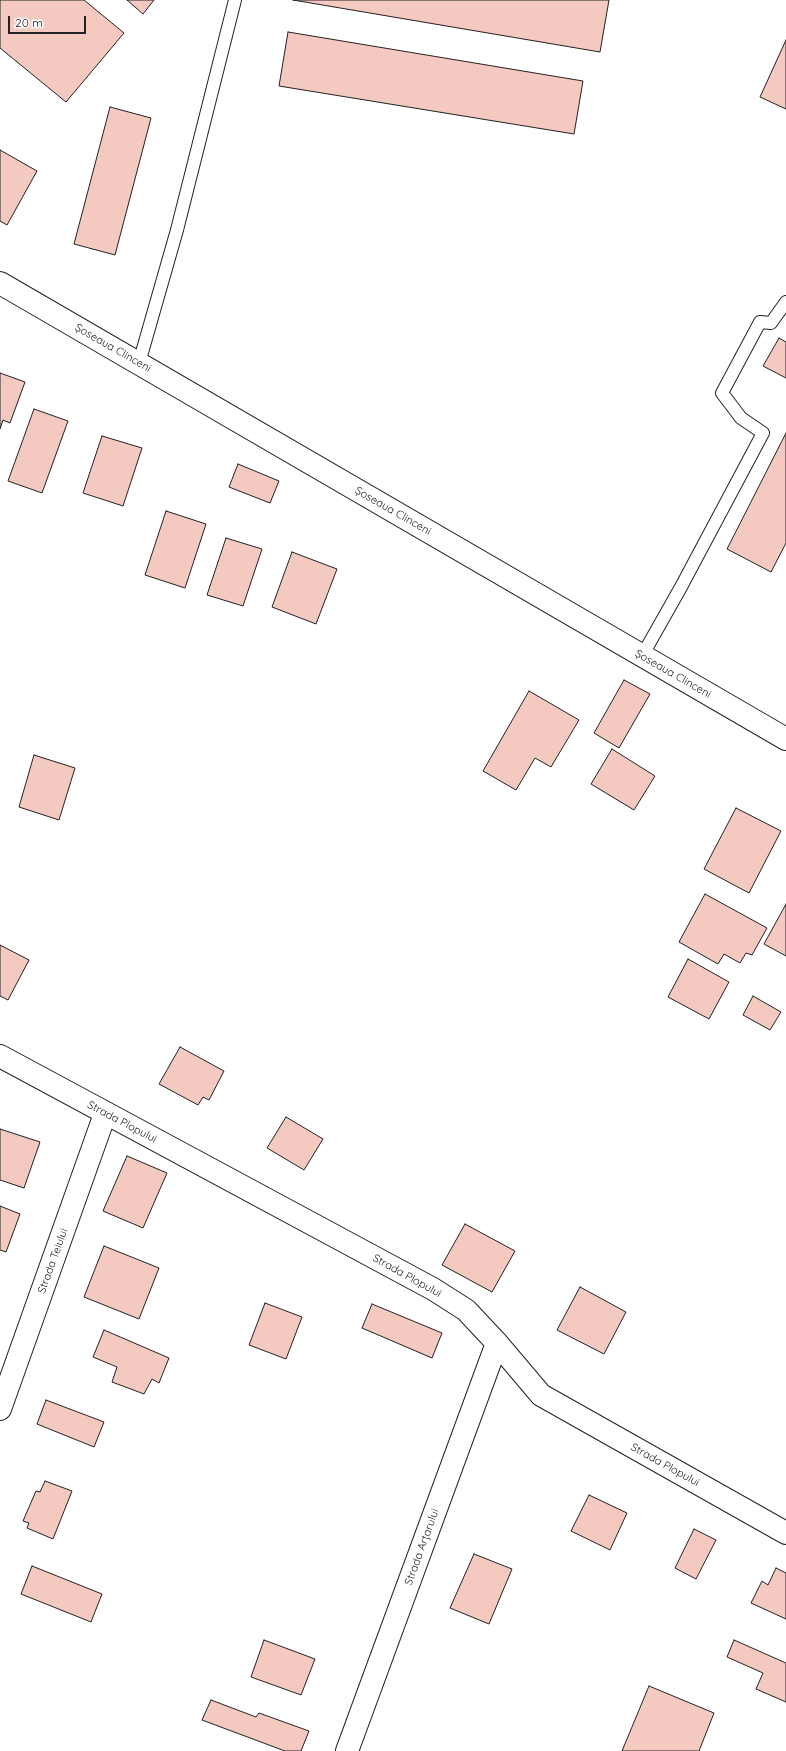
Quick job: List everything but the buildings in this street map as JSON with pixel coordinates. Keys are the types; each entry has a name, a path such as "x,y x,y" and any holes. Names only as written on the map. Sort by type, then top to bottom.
{"street":[{"name":"Șoseaua Clinceni","path":"0,283 786,739"},
{"name":"Strada Plopului","path":"0,1056 105,1114 433,1289 466,1310 498,1343 541,1395 786,1533"},
{"name":"Strada Teiului","path":"0,1409 105,1114"},
{"name":"Strada Arțarului","path":"347,1751 498,1343"}],"lane":[{"path":"139,363 177,230 235,0"},
{"path":"642,656 681,587 763,432 741,418 722,393 760,322 771,323 786,302"}]}
